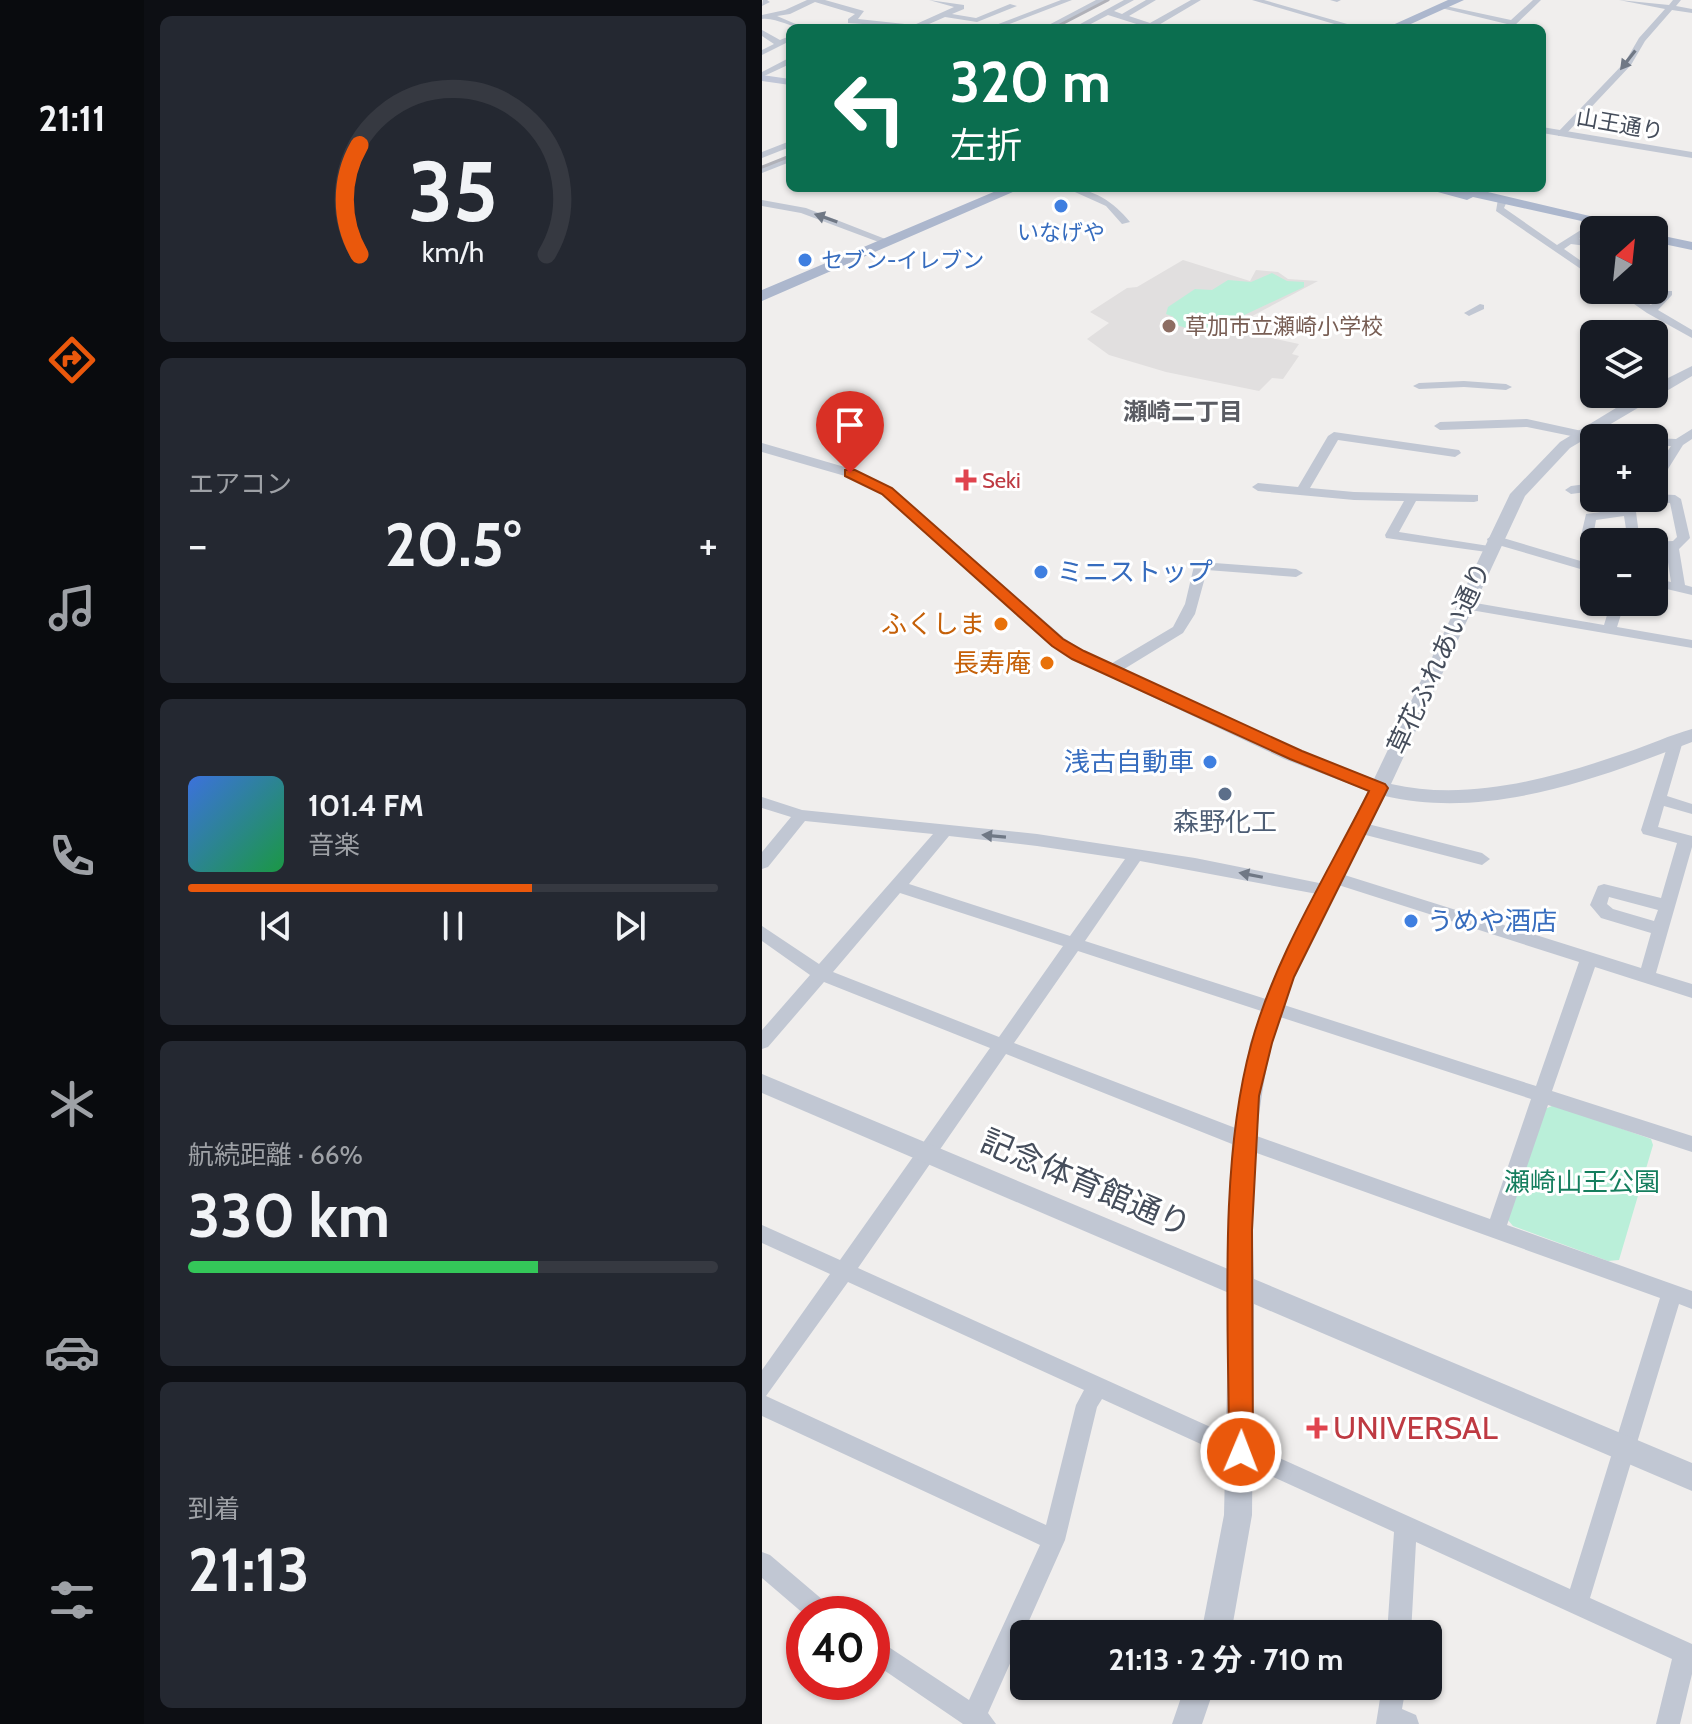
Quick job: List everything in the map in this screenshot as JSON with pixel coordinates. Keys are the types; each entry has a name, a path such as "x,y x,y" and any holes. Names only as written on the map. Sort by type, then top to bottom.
{"main road":[{"path":"1401,24 1458,0"},
{"path":"762,77 786,81"},
{"path":"762,296 1006,192"},
{"path":"1466,192 1580,221"},
{"path":"1501,201 1580,217"},
{"path":"1668,238 1692,244"}],"street":[{"path":"765,19 815,0 861,13 851,21 882,24"},
{"path":"922,24 961,7 933,0"},
{"path":"1055,24 1102,0"},
{"path":"1085,24 1130,0"},
{"path":"1122,17 1152,0"},
{"path":"1159,24 1197,0"},
{"path":"1256,0 1343,24"},
{"path":"1280,6 1294,0"},
{"path":"1511,24 1537,0"},
{"path":"1629,0 1674,4 1692,11"},
{"path":"1008,24 1029,19 1061,1"},
{"path":"947,15 977,20 1010,3 1029,19"},
{"path":"1561,134 1628,63 1642,40 1674,4"},
{"path":"1441,7 1502,24"},
{"path":"1108,12 1144,24"},
{"path":"765,19 786,24"},
{"path":"762,31 786,63 762,77"},
{"name":"山王通り","path":"1546,131 1692,155"},
{"path":"762,155 786,146"},
{"path":"762,170 786,161"},
{"path":"1080,192 1109,204 1125,222"},
{"path":"1501,201 1499,209 1580,266"},
{"path":"762,203 803,210 888,242"},
{"path":"1557,249 1580,234"},
{"path":"1567,241 1580,242"},
{"path":"1640,304 1692,335"},
{"path":"1651,311 1658,304"},
{"path":"1668,383 1692,370"},
{"path":"1419,386 1464,384 1506,387"},
{"name":"草花ふれあい通り","path":"1605,424 1628,408"},
{"path":"1440,426 1527,423 1580,432"},
{"path":"1668,460 1679,443 1692,433"},
{"path":"1302,491 1334,436 1455,453"},
{"name":"草花ふれあい通り","path":"1219,1620 1235,1540 1241,1452 1244,1140 1249,1096 1273,1008 1491,545 1528,481 1580,442"},
{"path":"1668,443 1679,443"},
{"path":"762,447 850,473 887,491 1058,642 1111,671 1296,755 1379,788 1431,797 1499,792 1684,738"},
{"path":"1258,487 1474,498"},
{"path":"1571,490 1580,489"},
{"path":"1412,497 1391,535 1491,545 1580,566"},
{"path":"1668,499 1675,499 1684,538 1668,545"},
{"path":"1588,528 1590,517 1630,512 1632,528"},
{"path":"1672,545 1688,593"},
{"path":"1111,671 1133,653 1174,635 1188,609 1201,566 1296,573"},
{"path":"1668,587 1688,593"},
{"path":"1464,605 1542,621 1692,644"},
{"path":"1609,629 1613,616"},
{"path":"1647,976 1689,838 1649,830 1658,799 1684,738"},
{"path":"1658,799 1692,809"},
{"path":"762,802 801,815 1037,840 1331,884 1692,991"},
{"path":"762,863 801,815"},
{"path":"1360,828 1482,859"},
{"path":"762,1042 944,832"},
{"path":"762,1388 1136,855"},
{"path":"897,886 1692,1144"},
{"path":"1660,929 1607,914 1598,905 1604,890 1667,906"},
{"path":"762,932 820,974 1244,1140 1682,1296 1626,1449 1577,1602"},
{"path":"1496,1229 1589,958"},
{"name":"記念体育館通り","path":"762,1083 1692,1477"},
{"path":"762,1234 1688,1655 1668,1724"},
{"path":"890,1660 979,1720 1054,1540 1087,1405 1096,1388"},
{"path":"762,1405 1054,1540"},
{"path":"1400,1620 1405,1528"},
{"path":"762,1563 801,1596"},
{"path":"1187,1724 1195,1700"},
{"path":"1394,1700 1395,1721"}],"shaded area":[{"name":"草加市立瀬崎小学校","path":"1183,260 1250,281 1256,270 1278,272 1288,279 1318,281 1228,329 1299,344 1292,354 1299,356 1283,379 1272,378 1259,391 1166,372 1109,355 1087,339 1109,323 1090,312 1127,288 1137,287"}],"green space":[{"path":"1272,273 1287,281 1304,282 1304,287 1206,333 1168,323 1174,317 1166,314 1168,307 1195,289 1212,290 1228,280 1251,282"},
{"name":"瀬崎山王公園","path":"1554,1105 1651,1139 1653,1145 1619,1260 1608,1261 1513,1226 1508,1220 1545,1109"}],"railway":[{"path":"1062,24 1108,0"},
{"path":"762,167 786,158"}],"place":[{"name":"いなげや","path":"1061,206"},
{"name":"セブン-イレブン","path":"805,260"},
{"name":"草加市立瀬崎小学校","path":"1169,326"},
{"name":"Seki","path":"966,480"},
{"name":"ミニストップ","path":"1041,572"},
{"name":"ふくしま","path":"1001,624"},
{"name":"長寿庵","path":"1047,663"},
{"name":"浅古自動車","path":"1210,762"},
{"name":"森野化工","path":"1225,794"},
{"name":"うめや酒店","path":"1411,921"},
{"name":"UNIVERSAL","path":"1317,1428"}],"district":[{"name":"瀬崎二丁目","path":"1183,412"}],"route":[{"path":"850,473 887,491 1058,642 1078,655 1296,755 1379,788 1285,977 1261,1043 1249,1096 1240,1230 1243,1350 1241,1452"}]}
